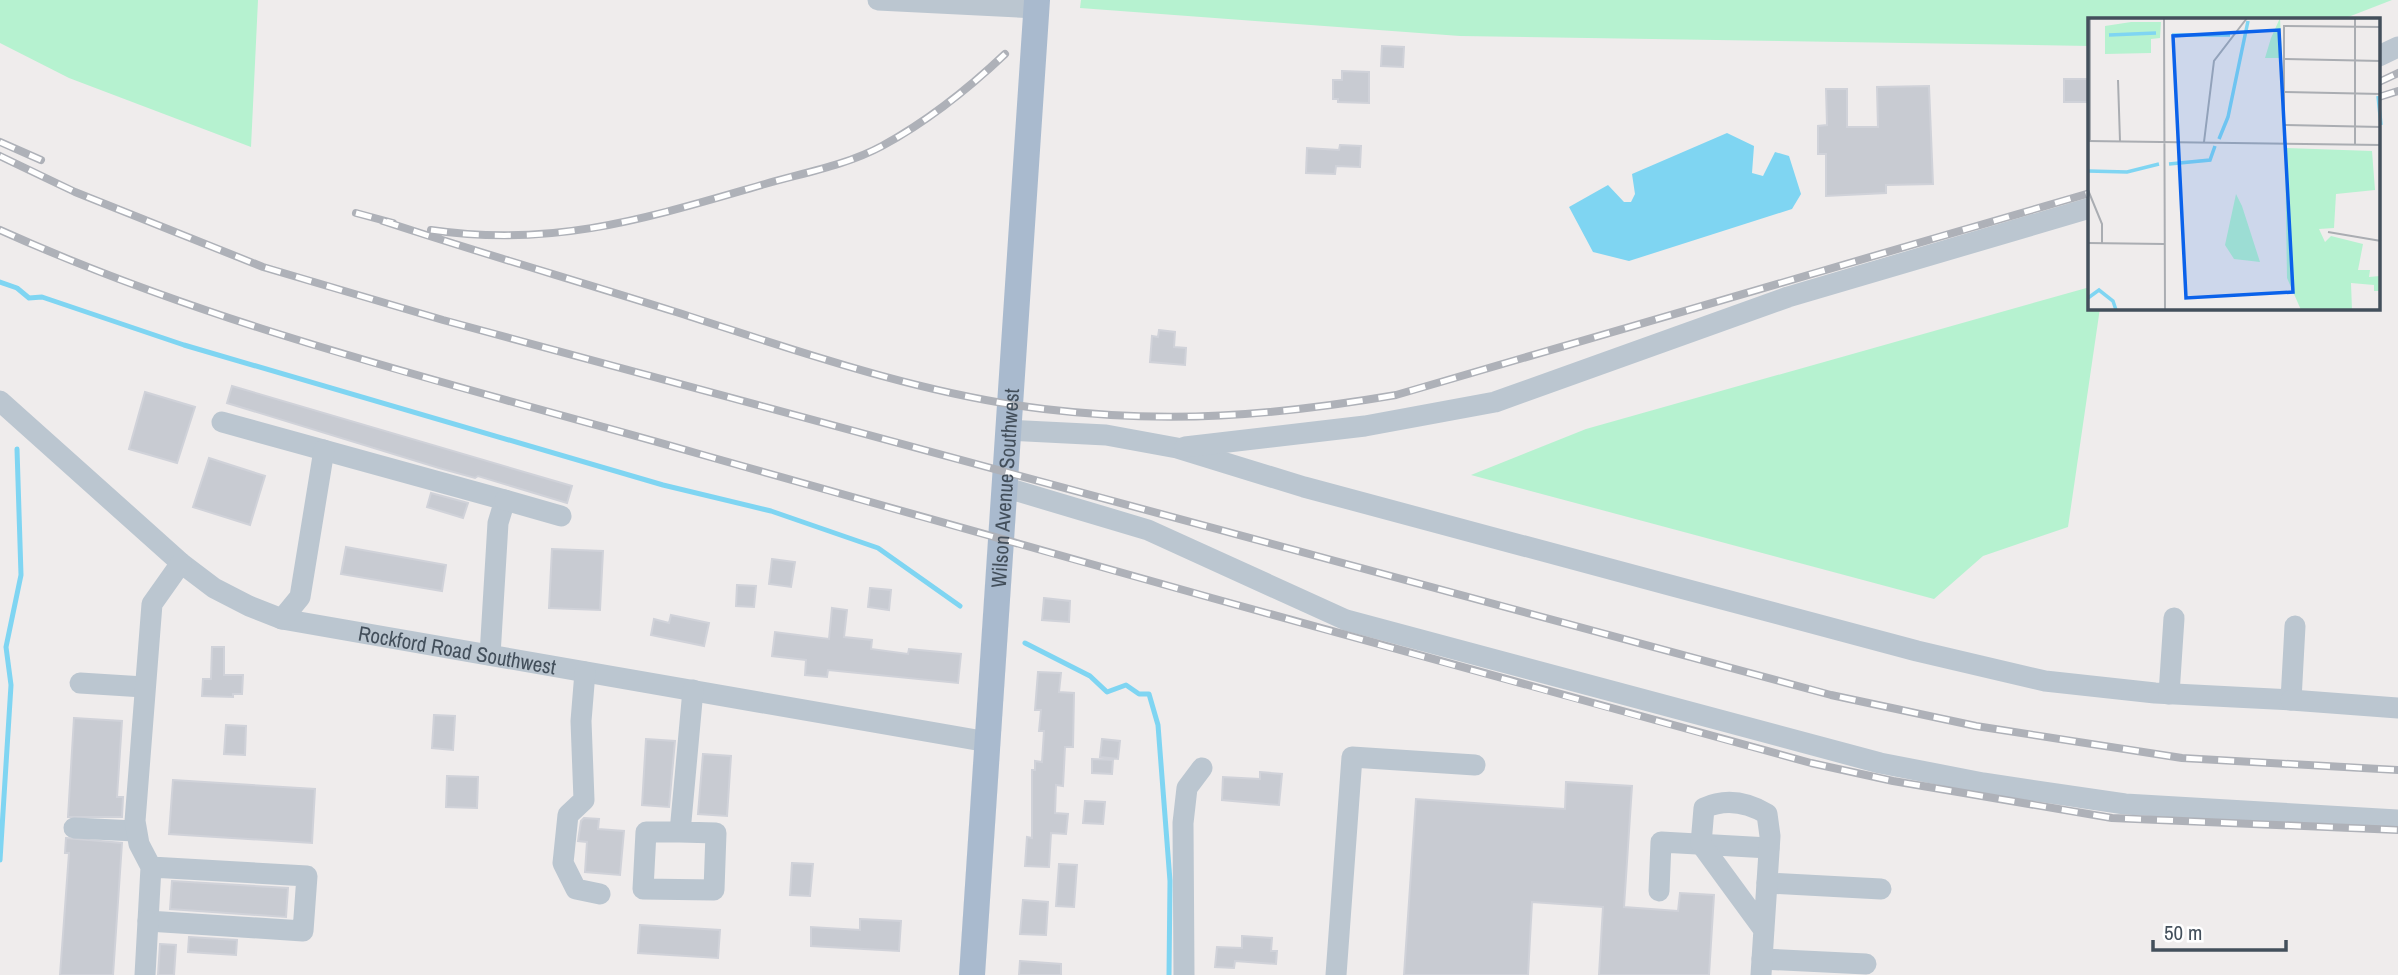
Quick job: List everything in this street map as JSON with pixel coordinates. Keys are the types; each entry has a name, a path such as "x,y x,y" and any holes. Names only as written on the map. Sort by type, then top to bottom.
{"main road":[{"name":"Wilson Avenue Southwest","path":"972,975 1037,4"}],"street":[{"path":"877,0 1037,4"},
{"path":"2380,56 2398,47"},
{"path":"1177,448 1365,426 1496,402 1788,297 2088,209"},
{"name":"Rockford Road Southwest","path":"0,401 181,563 226,594 282,619 988,742"},
{"path":"222,422 561,516"},
{"path":"1008,430 1106,435 1177,448 1317,490 1917,651 2045,681 2169,694 2398,708"},
{"path":"282,619 300,597 324,450"},
{"path":"1004,487 1148,530 1346,620 1880,763 1983,783 2125,804 2292,816 2398,820"},
{"path":"490,655 498,523 505,500"},
{"path":"145,975 151,867 135,831 144,687 152,604 181,563"},
{"path":"2169,694 2174,618"},
{"path":"2291,700 2295,626"},
{"path":"585,671 581,721 584,800 568,815 563,863 576,889 600,894"},
{"path":"80,683 144,687"},
{"path":"680,832 693,691"},
{"path":"1336,975 1352,757 1475,765"},
{"path":"1184,975 1183,823 1187,788 1202,768"},
{"path":"1764,930 1701,844 1704,808 1717,803 1750,804 1767,814 1769,848 1762,967 1866,964"},
{"path":"74,828 135,831"},
{"path":"1659,891 1661,842 1769,848"},
{"path":"148,921 303,931 307,876 151,867"},
{"path":"1767,883 1881,889"}],"green space":[{"path":"0,0 258,0 251,147 69,78 0,43"},
{"path":"1081,0 2392,0 2346,18 2088,18 2088,46 1460,36 1080,8"},
{"path":"2088,288 2088,310 2100,310 2068,527 1983,556 1934,599 1471,475 1586,429"}],"water":[{"path":"1727,133 1754,146 1752,173 1763,176 1775,152 1789,156 1801,194 1792,209 1629,261 1593,252 1569,207 1608,185 1624,202 1631,202 1635,194 1632,174"}],"building":[{"path":"1382,46 1404,47 1403,67 1381,66"},
{"path":"1342,71 1369,72 1369,103 1338,102 1338,99 1333,99 1333,80 1342,80"},
{"path":"2064,79 2088,79 2088,102 2064,102"},
{"path":"1929,86 1933,184 1886,185 1886,193 1826,196 1826,154 1818,154 1818,126 1827,125 1826,89 1847,89 1847,127 1878,127 1877,87"},
{"path":"1340,145 1361,146 1360,167 1336,166 1335,174 1306,173 1307,148 1339,150"},
{"path":"1159,330 1175,332 1174,347 1186,348 1185,365 1150,362 1152,336 1158,337"},
{"path":"232,386 572,486 567,503 478,476 475,478 439,468 227,403"},
{"path":"145,392 195,407 177,463 129,449"},
{"path":"209,458 265,476 250,525 193,507"},
{"path":"431,493 468,503 463,518 427,507"},
{"path":"346,547 446,565 442,591 341,574"},
{"path":"552,549 603,551 600,610 549,608"},
{"path":"772,559 795,562 791,587 769,584"},
{"path":"737,585 756,586 754,607 736,606"},
{"path":"870,588 891,590 889,610 868,607"},
{"path":"1044,598 1070,601 1069,622 1042,620"},
{"path":"832,608 847,610 844,637 872,640 871,649 908,654 909,649 961,654 958,683 828,670 827,677 805,675 806,660 772,656 775,632 829,639"},
{"path":"671,615 709,623 704,646 651,635 654,619 669,623"},
{"path":"212,647 224,647 224,675 243,675 242,694 233,694 233,697 202,696 203,679 211,679"},
{"path":"1038,672 1061,673 1059,692 1074,693 1073,747 1065,747 1063,786 1056,785 1055,813 1068,814 1066,834 1051,833 1049,867 1025,866 1027,837 1032,838 1032,770 1035,770 1035,761 1042,762 1044,731 1039,731 1041,710 1035,710"},
{"path":"434,715 455,716 453,750 432,748"},
{"path":"74,718 122,721 117,797 123,797 122,817 68,817"},
{"path":"226,725 246,726 245,755 224,754"},
{"path":"646,739 675,741 669,807 642,805"},
{"path":"1102,739 1120,741 1118,759 1100,757"},
{"path":"703,754 731,756 727,816 698,814"},
{"path":"1092,759 1113,760 1112,774 1092,773"},
{"path":"1260,772 1282,774 1279,805 1222,800 1223,777 1260,779"},
{"path":"447,776 478,777 477,808 446,807"},
{"path":"173,780 315,789 312,843 169,834"},
{"path":"1566,782 1632,786 1624,907 1678,911 1680,893 1714,895 1709,975 1599,975 1603,907 1532,902 1528,975 1404,975 1416,799 1565,809"},
{"path":"1085,801 1105,802 1103,824 1083,823"},
{"path":"584,818 599,819 598,829 624,831 620,875 585,872 587,842 578,841 581,821"},
{"path":"66,838 122,843 113,975 60,975 69,853 65,853"},
{"path":"792,863 813,864 810,896 790,895"},
{"path":"1059,864 1077,865 1074,907 1056,906"},
{"path":"172,881 288,888 286,917 170,909"},
{"path":"1023,900 1048,902 1046,935 1020,934"},
{"path":"860,919 901,921 899,951 811,946 811,927 860,930"},
{"path":"640,925 720,930 718,958 638,953"},
{"path":"1242,936 1272,938 1271,951 1277,951 1276,964 1235,961 1234,968 1215,967 1217,947 1242,948"},
{"path":"189,937 237,940 236,955 188,952"},
{"path":"160,944 176,945 174,975 158,975"},
{"path":"1020,961 1061,964 1061,975 1019,975"}],"waterway":[{"path":"0,282 17,288 29,298 42,297 184,345 663,485 771,511 878,548 960,606"},
{"path":"0,860 11,685 6,647 21,575 17,449"},
{"path":"1025,643 1090,676 1107,692 1126,685 1139,694 1149,694 1158,725 1170,881 1169,975"}],"railway":[{"path":"431,230 476,235 519,235 600,226 680,208 840,163 868,153 915,126 962,92 1005,54"},
{"path":"2380,82 2398,73"},
{"path":"2380,97 2398,91"},
{"path":"0,142 41,160"},
{"path":"0,156 75,192 263,267 443,320 1831,695 1976,726 2182,758 2398,770"},
{"path":"383,221 904,382 1044,409 1090,414 1178,417 1263,413 1396,395 2088,194"},
{"path":"356,213 393,223"},
{"path":"0,230 169,298 344,354 1253,610 1811,763 1893,781 2112,818 2398,830"}]}
